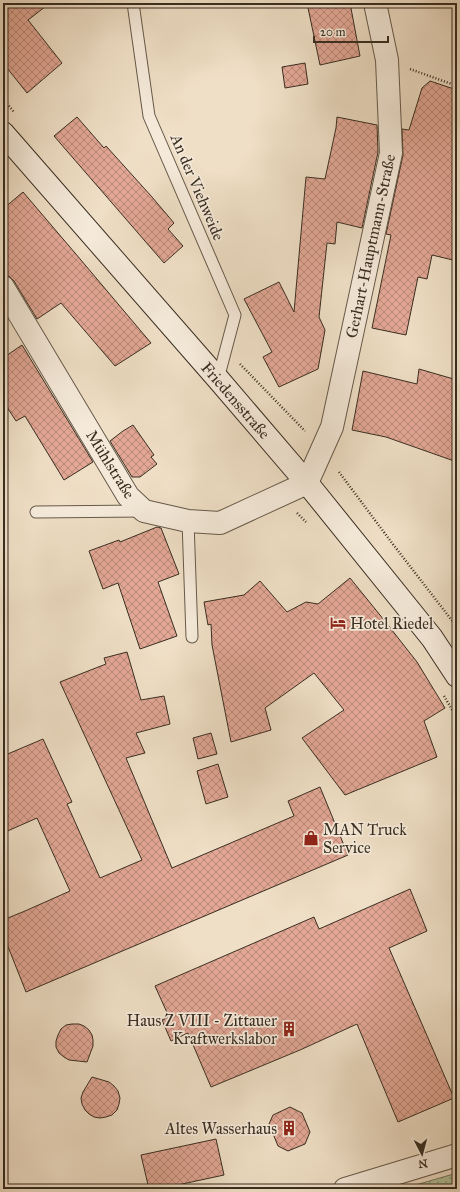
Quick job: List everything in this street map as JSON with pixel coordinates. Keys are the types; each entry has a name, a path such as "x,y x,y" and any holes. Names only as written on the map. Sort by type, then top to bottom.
{"street":[{"name":"Gerhart-Hauptmann-Straße","path":"307,483 332,427 391,153 387,60 375,3"},
{"name":"Friedensstraße","path":"3,133 307,483 432,638 457,676"},
{"name":"Mühlstraße","path":"3,287 128,496 144,511 188,521 220,523 307,483"},
{"path":"345,1189 457,1155"}],"lane":[{"name":"An der Viehweide","path":"133,3 150,116 236,316 218,379"},
{"path":"36,512 144,511"},
{"path":"188,521 192,637"}],"path":[{"path":"387,60 457,86"}],"green space":[{"path":"457,1173 457,1189 402,1189"}],"building":[{"path":"3,3 50,3 28,20 62,63 27,93 3,63"},
{"path":"307,3 350,3 360,56 320,65"},
{"path":"305,63 308,84 285,88 282,67"},
{"path":"430,81 457,90 457,261 432,255 427,279 418,277 406,335 372,328 391,235 386,234 403,155 402,129 409,130 422,88"},
{"path":"77,117 104,148 106,146 174,223 168,229 183,246 164,263 54,136"},
{"path":"337,117 377,125 378,152 362,228 337,222 335,244 327,243 319,317 325,330 318,369 279,387 263,357 272,352 244,299 279,282 294,312 306,177 325,179"},
{"path":"23,192 151,343 115,366 61,303 37,319 14,281 3,272 3,209"},
{"path":"22,345 93,462 64,480 25,416 16,421 3,401 3,358"},
{"path":"419,369 457,380 457,462 386,437 352,430 363,371 417,384"},
{"path":"133,425 154,455 151,457 157,464 140,477 132,477 110,441"},
{"path":"157,527 161,528 179,574 158,582 177,636 140,649 118,583 103,589 89,551 119,540 120,542"},
{"path":"350,578 417,662 445,708 424,721 437,757 345,795 302,738 344,710 314,673 265,708 271,730 231,742 212,645 211,624 208,625 204,602 244,595 260,581 287,612 306,602 318,604"},
{"path":"127,652 141,700 164,696 170,724 136,733 145,753 126,758 172,868 294,816 288,801 320,787 348,855 26,992 3,934 3,920 70,891 37,818 3,833 3,756 43,739 72,802 67,804 100,878 142,860 60,682 106,664 104,658"},
{"path":"211,733 217,754 198,759 193,738"},
{"path":"218,764 228,797 206,804 197,771"},
{"path":"410,889 427,931 389,948 454,1098 398,1122 357,1024 300,1050 211,1087 188,1033 171,1041 162,1020 169,1017 155,986 314,917 319,929"},
{"path":"72,1024 84,1026 92,1035 93,1046 87,1062 69,1060 59,1053 56,1047 56,1041 61,1029 66,1025"},
{"path":"92,1077 109,1082 118,1091 120,1098 119,1104 117,1110 112,1115 100,1118 94,1117 85,1110 81,1098"},
{"name":"Altes Wasserhaus","path":"290,1107 302,1113 310,1132 305,1144 288,1151 278,1146 269,1124 273,1115"},
{"path":"216,1139 224,1175 159,1189 149,1189 141,1155"}],"place":[{"name":"Hotel Riedel","path":"338,623"},
{"name":"MAN Truck Service","path":"311,838"},
{"name":"Haus Z VIII - Zittauer Kraftwerkslabor","path":"289,1029"},
{"name":"Altes Wasserhaus","path":"289,1128"}]}
